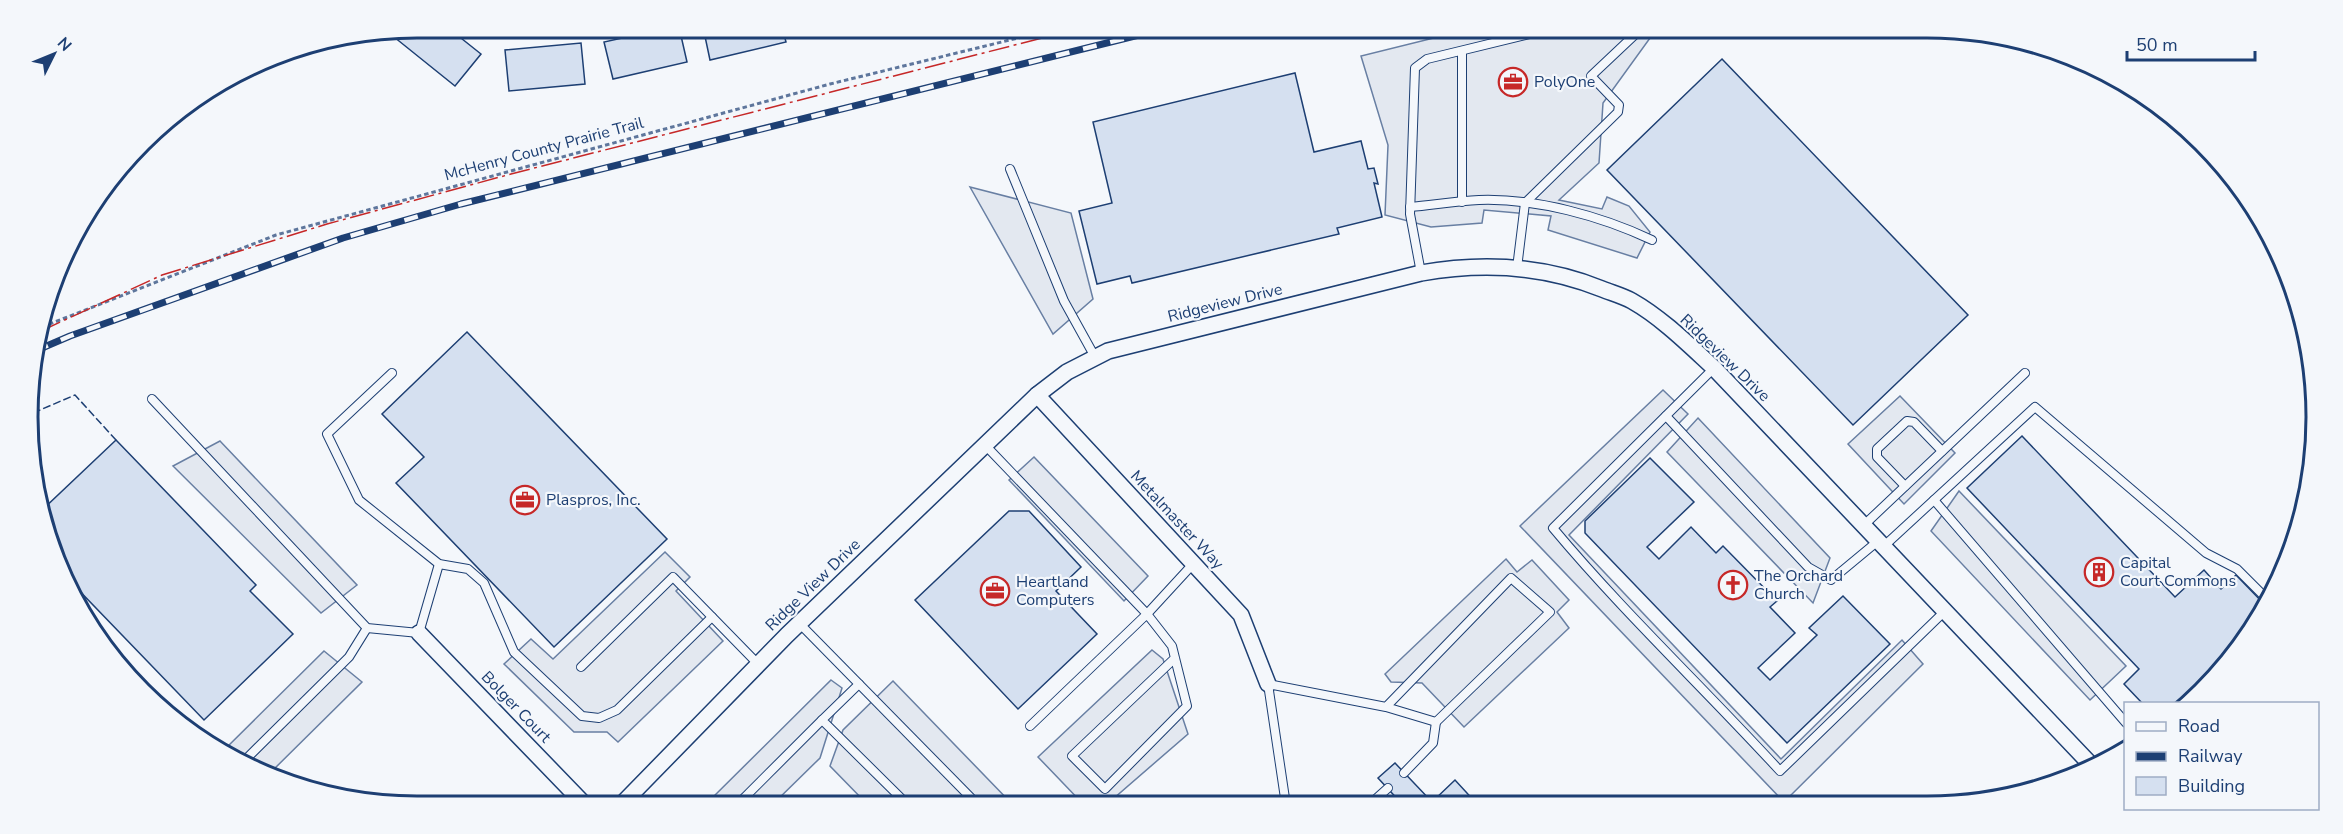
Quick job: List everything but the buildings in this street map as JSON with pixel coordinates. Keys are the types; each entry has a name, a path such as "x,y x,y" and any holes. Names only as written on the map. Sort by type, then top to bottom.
{"street":[{"name":"Ridgeview Drive","path":"1037,395 1067,372 1108,351 1421,273 1456,267 1517,268 1573,278 1632,301 1676,333 1714,368 2087,760"},
{"name":"Ridge View Drive","path":"630,796 799,623 1037,395"},
{"name":"Metalmaster Way","path":"1037,395 1241,615 1268,684"},
{"name":"Bolger Court","path":"419,633 576,796"}],"lane":[{"path":"1421,273 1410,207 1415,68 1427,59 1514,38"},
{"path":"1517,268 1525,203 1618,112 1618,105 1591,76 1631,38"},
{"path":"1462,51 1462,202"},
{"path":"1010,169 1064,301 1095,357"},
{"path":"1410,207 1480,200 1525,203 1597,217 1652,240"},
{"path":"1714,368 1553,528 1588,570 1724,709 1780,771 1944,612"},
{"path":"392,373 327,434 359,500 439,564 468,568 484,583 514,652 582,716 598,718 616,710 712,617"},
{"path":"1863,526 2025,373"},
{"path":"152,399 367,628 419,633 439,564"},
{"path":"1666,416 1809,567 1831,580 1881,544 1934,500 2035,407 2206,553 2237,569 2262,594"},
{"path":"1905,486 1877,457 1877,449 1907,421 1914,422 1942,451"},
{"path":"986,446 1147,614 1172,646 1176,658 1187,706 1105,789 1072,756 1176,658"},
{"path":"1934,500 2124,721"},
{"path":"1030,726 1147,614 1193,564"},
{"path":"581,667 673,577 758,664"},
{"path":"1386,707 1511,578 1551,612 1436,722 1433,743 1404,773"},
{"path":"799,623 969,796"},
{"path":"248,757 349,657 367,628"},
{"path":"746,796 859,684"},
{"path":"1285,796 1268,684 1386,707 1436,722"},
{"path":"822,720 899,796"},
{"path":"1380,796 1388,789"}],"path":[{"name":"McHenry County Prairie Trail","path":"49,324 276,235 830,84 1018,38"}],"shaded area":[{"path":"1434,38 1650,38 1603,103 1599,163 1559,200 1602,209 1607,197 1629,206 1650,232 1637,258 1548,230 1551,216 1484,210 1482,223 1431,227 1385,215 1388,145 1361,56"},
{"path":"970,187 1071,213 1093,299 1053,334"},
{"path":"1663,390 1688,414 1569,535 1781,759 1902,640 1923,664 1790,796 1778,796 1520,526"},
{"path":"1900,396 1955,453 1904,504 1848,444"},
{"path":"1698,418 1830,558 1813,603 1667,452"},
{"path":"220,441 357,585 321,613 173,466"},
{"path":"1034,457 1148,576 1124,601 1009,480"},
{"path":"1959,491 2126,666 2090,700 1931,531"},
{"path":"665,552 690,577 676,591 723,641 618,742 607,732 574,732 504,664 531,639 553,659"},
{"path":"1506,559 1517,572 1532,560 1569,600 1557,612 1569,628 1464,727 1422,683 1391,682 1385,674"},
{"path":"1152,650 1163,659 1188,734 1116,796 1075,796 1038,757"},
{"path":"324,651 362,682 274,769 228,746"},
{"path":"831,680 842,688 820,758 781,796 714,796"},
{"path":"893,681 1004,796 859,796 830,766 843,730"}],"railway":[{"path":"44,347 343,238 461,204 1127,38"}],"fence":[{"path":"38,411 75,395 116,440"}],"power":[{"path":"48,328 162,275 327,224 511,174 1042,38"}],"place":[{"name":"PolyOne","path":"1513,82"},
{"name":"Plaspros, Inc.","path":"525,500"},
{"name":"Capital Court Commons","path":"2099,572"},
{"name":"The Orchard Church","path":"1733,585"},
{"name":"Heartland Computers","path":"995,591"}]}
